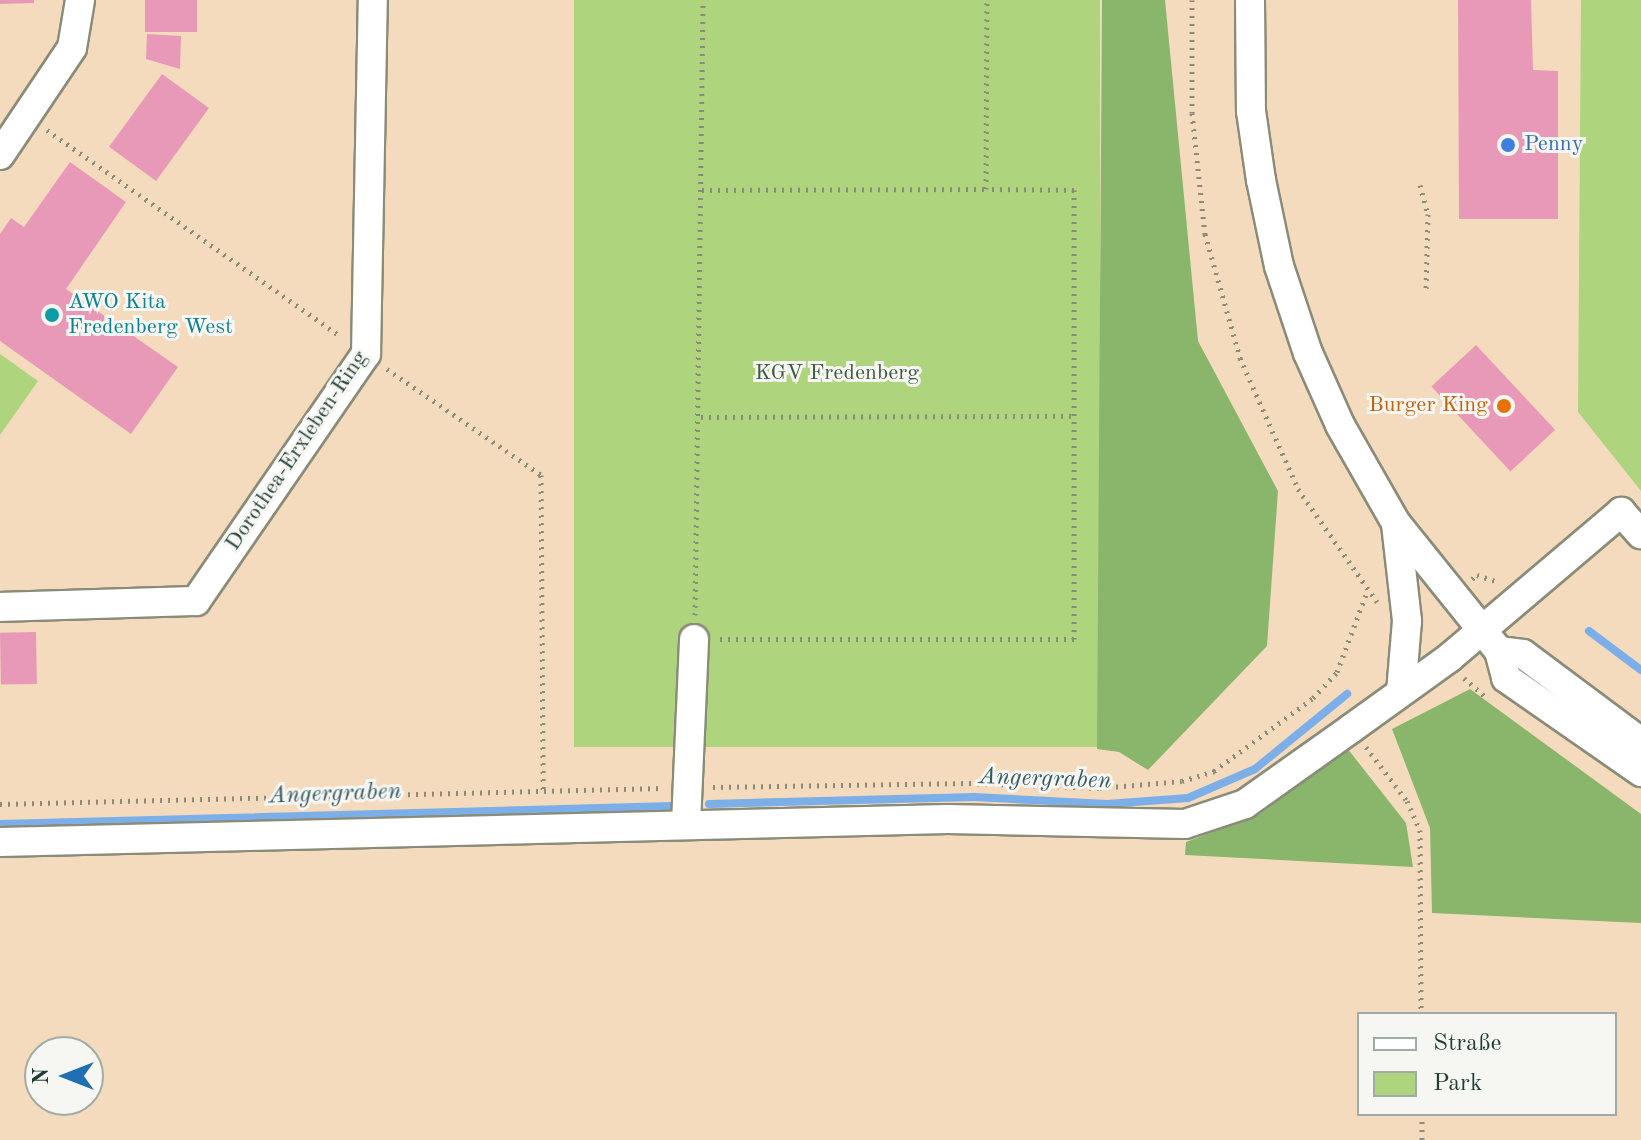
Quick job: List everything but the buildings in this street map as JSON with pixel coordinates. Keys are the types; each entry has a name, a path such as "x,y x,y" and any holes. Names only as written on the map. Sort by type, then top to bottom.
{"street":[{"path":"0,155 72,48 80,0"},
{"name":"Dorothea-Erxleben-Ring","path":"0,607 196,601 366,354 373,0"},
{"path":"1250,0 1251,111 1279,266 1327,396 1396,523 1489,641 1506,678 1641,772"},
{"path":"0,842 948,819 1185,824 1245,804 1401,692 1489,641 1621,512 1641,534"},
{"path":"1396,523 1407,621 1401,692"},
{"path":"686,824 694,639"},
{"path":"1489,641 1523,654 1641,742"}],"path":[{"path":"702,190 1074,190 1074,639 694,639 701,417 702,190 703,0"},
{"path":"986,189 987,0"},
{"path":"0,804 686,787 969,783 1100,788 1182,781 1214,771 1248,750 1313,698 1337,672 1367,592 1298,489 1240,358 1205,234 1192,113 1192,0"},
{"path":"28,117 541,475 543,792"},
{"path":"1420,185 1428,214 1426,290"},
{"path":"701,417 1074,416"},
{"path":"1352,728 1407,801 1420,830 1421,1012"},
{"path":"1422,1116 1422,1140"}],"green space":[{"name":"KGV Fredenberg","path":"574,0 1100,0 1100,747 574,747"},
{"path":"1102,0 1165,0 1198,341 1278,491 1267,646 1148,770 1119,752 1097,749"},
{"path":"1581,0 1641,0 1641,491 1578,412"},
{"path":"0,354 38,381 0,435"},
{"path":"1470,689 1641,814 1641,923 1432,913 1430,828 1392,729"},
{"path":"1347,748 1406,823 1413,867 1185,855 1186,842 1260,814"}],"waterway":[{"name":"Angergraben","path":"1589,631 1641,670"},
{"name":"Angergraben","path":"709,804 974,797 1107,804 1188,798 1255,769 1347,694"},
{"name":"Angergraben","path":"0,824 672,806"}],"place":[{"name":"Penny","path":"1508,145"},
{"name":"AWO Kita Fredenberg West","path":"52,315"},
{"name":"Burger King","path":"1504,406"}]}
